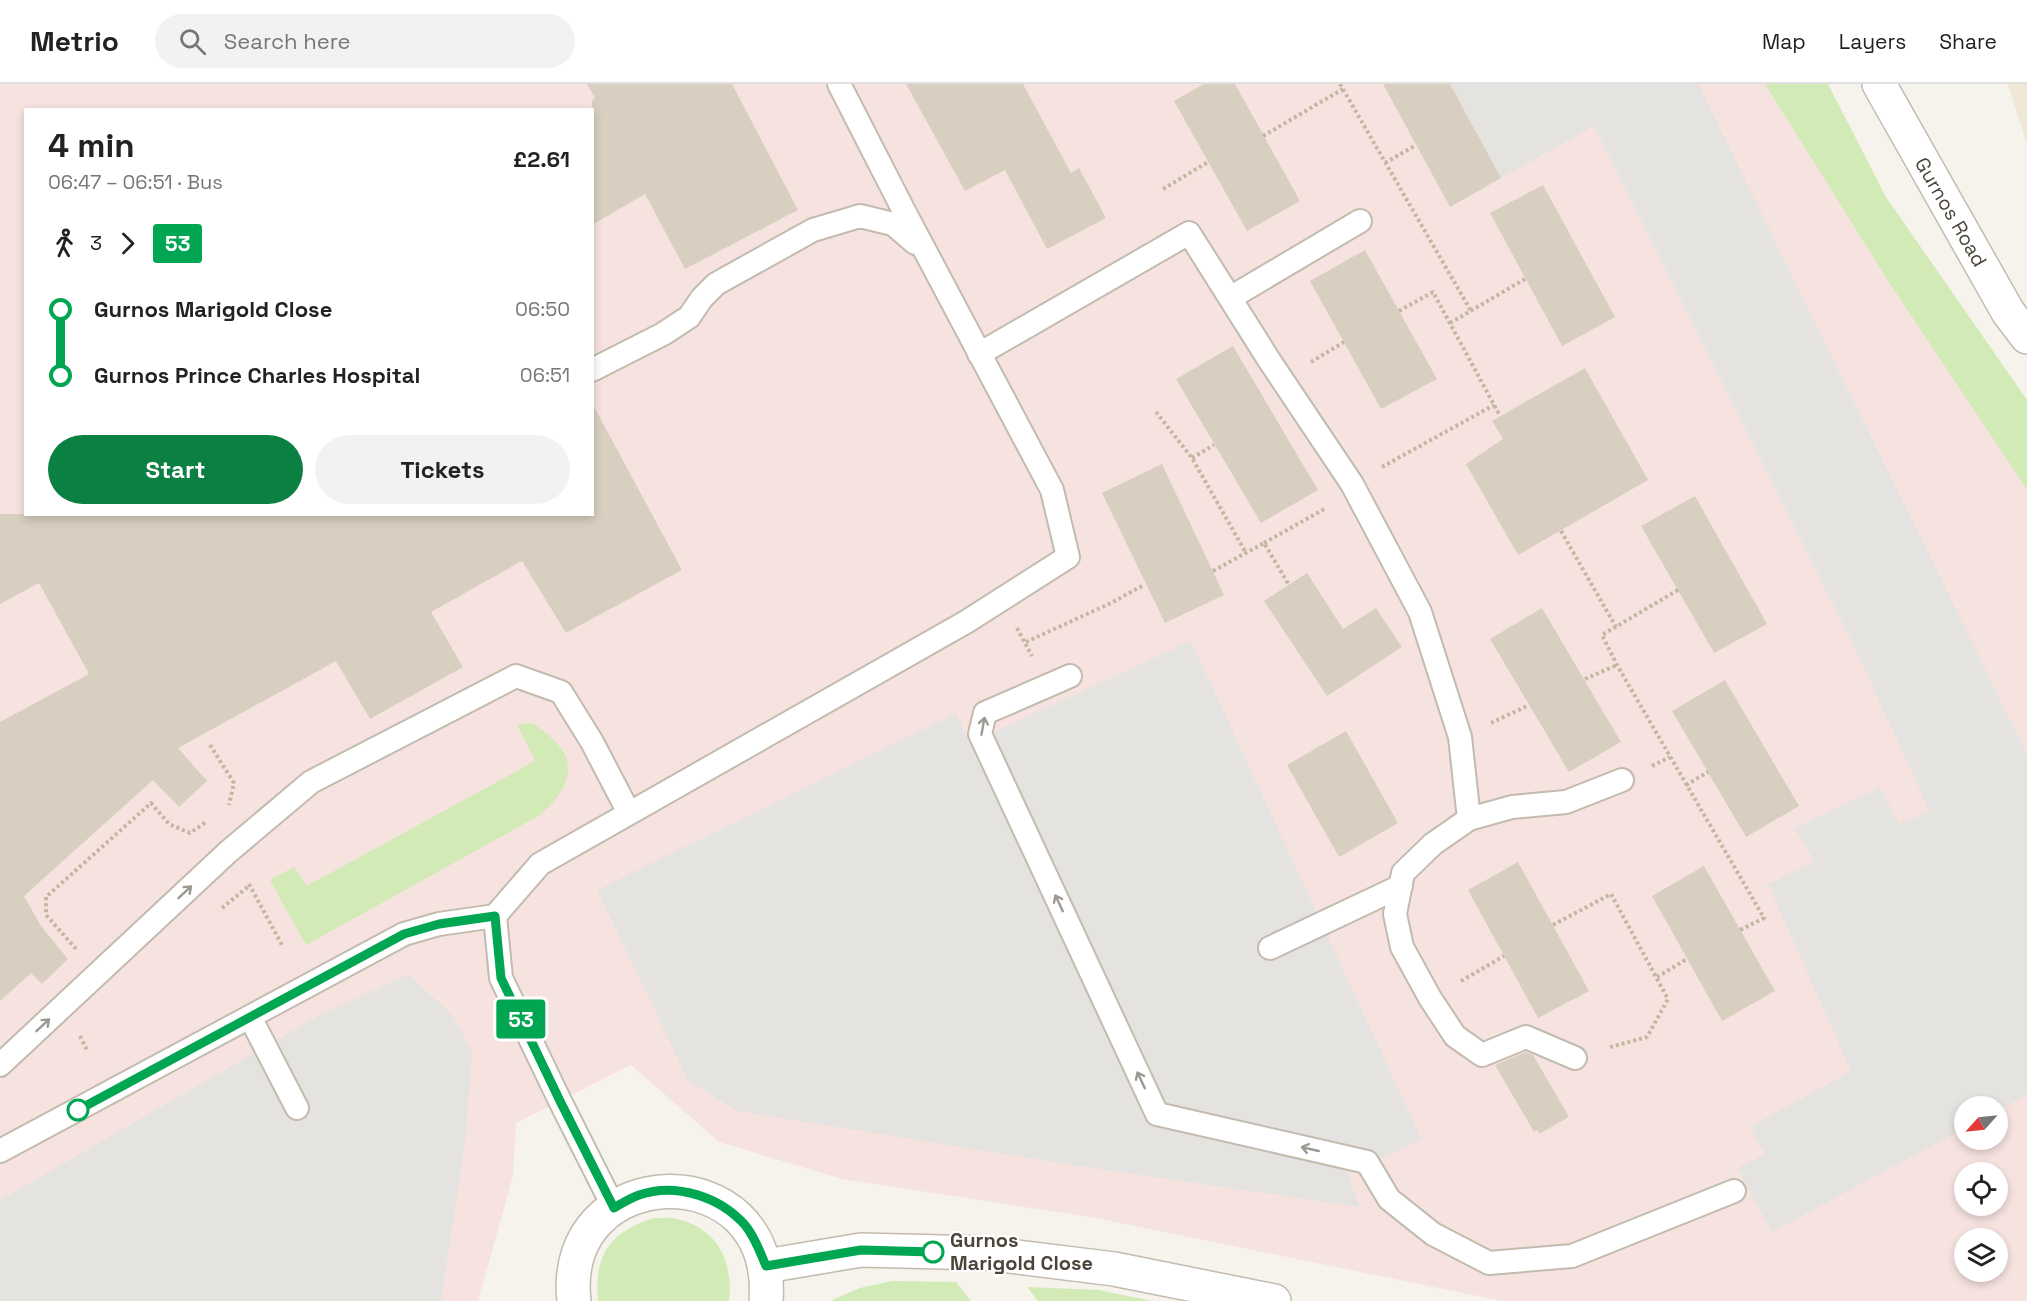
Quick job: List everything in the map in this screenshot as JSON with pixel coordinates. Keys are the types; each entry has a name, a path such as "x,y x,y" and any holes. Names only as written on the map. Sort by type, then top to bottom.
{"street":[{"name":"Gurnos Road","path":"1879,84 2002,302 2027,337"},
{"path":"574,1301 572,1284 578,1254 592,1228 614,1208 640,1195 669,1190 697,1194 723,1206 745,1225 757,1243 766,1266 766,1301"},
{"path":"766,1266 861,1250 984,1253 1114,1269 1274,1301"}],"lane":[{"path":"0,1151 404,934 439,924 495,916 540,864 966,622 1068,557 1052,490 839,84"},
{"path":"594,369 663,334 689,317 702,298 716,284 813,231 860,216 893,224 924,249"},
{"path":"1230,298 1360,221"},
{"path":"980,354 1189,234 1354,488 1420,612 1460,737 1469,819"},
{"path":"0,1065 228,852 311,782 516,676 561,692 597,751 629,813"},
{"path":"1070,676 985,713 980,734 1157,1114 1367,1162 1389,1199 1433,1234 1489,1263 1572,1256 1734,1191"},
{"path":"1575,1058 1526,1037 1482,1055 1455,1036 1430,998 1402,947 1395,914 1403,873 1433,844 1469,819 1512,807 1566,802 1622,780"},
{"path":"1270,948 1401,886"},
{"path":"495,916 501,978 614,1208"},
{"path":"250,1017 297,1108"}],"path":[{"path":"1340,84 1471,311"},
{"path":"1263,136 1343,89"},
{"path":"1385,163 1416,145"},
{"path":"1162,189 1208,162"},
{"path":"1450,322 1525,279"},
{"path":"1399,311 1433,292 1500,416"},
{"path":"1213,571 1264,543 1494,405"},
{"path":"1156,412 1192,458 1246,553"},
{"path":"1192,458 1214,445"},
{"path":"1561,531 1616,627"},
{"path":"1264,543 1289,585"},
{"path":"1026,642 1111,603 1142,586"},
{"path":"1678,590 1602,635 1617,665 1764,918 1740,930"},
{"path":"1585,680 1617,665"},
{"path":"1460,737 1529,705"},
{"path":"210,745 234,783 228,806 220,811"},
{"path":"1686,784 1708,772"},
{"path":"80,953 46,915 46,897 150,803 170,824 190,833 213,817"},
{"path":"249,886 283,946"},
{"path":"1552,925 1611,894 1668,999 1647,1037 1575,1058"},
{"path":"1430,998 1504,956"},
{"path":"1657,978 1687,959"}],"shaded area":[{"path":"0,84 1765,84 1890,284 2027,490 2027,1301 1502,1301 1096,1218 842,1179 719,1142 631,1065 516,1123 513,1176 478,1301 0,1301"},
{"path":"1450,84 1698,84 2027,754 2027,1095 2008,1105 2008,1096 1954,1096 1954,1134 1772,1232 1737,1168 1765,1154 1750,1127 1851,1071 1768,884 1815,862 1794,828 1880,787 1899,824 1930,812 1859,657 1594,126 1501,178"},
{"path":"2008,84 2027,84 2027,145"},
{"path":"1191,641 1422,1140 1347,1173 1360,1207 1079,1166 737,1111 688,1080 597,890 956,713 970,743"},
{"path":"409,974 453,1016 472,1052 465,1143 441,1301 0,1301 0,1200 320,1015"}],"green space":[{"path":"1765,84 1828,84 1886,197 2027,400 2027,490 1890,284"},
{"path":"533,723 558,744 564,753 568,770 563,787 540,815 306,945 270,880 294,867 307,886 535,761 517,724"},
{"path":"654,1218 674,1218 691,1224 713,1239 725,1261 730,1287 729,1301 598,1301 599,1270 608,1247 626,1230"},
{"path":"892,1281 956,1282 971,1301 830,1301 860,1288"},
{"path":"1027,1287 1099,1290 1152,1301 1038,1301"}],"building":[{"path":"587,84 732,84 798,210 685,269 645,194 594,224 594,108 592,108 592,100 595,98"},
{"path":"906,84 1023,84 1071,173 1079,168 1106,218 1047,249 1005,170 965,191"},
{"path":"1204,84 1235,84 1300,201 1247,231 1174,101"},
{"path":"1383,84 1450,84 1501,178 1450,207"},
{"path":"1543,185 1615,317 1562,346 1490,213"},
{"path":"1365,250 1437,379 1381,409 1310,281"},
{"path":"1233,346 1318,490 1261,523 1176,379"},
{"path":"1585,368 1648,480 1518,555 1466,464 1503,439 1492,421"},
{"path":"594,407 682,570 566,633 522,561 431,612 463,667 370,719 336,661 178,748 207,781 179,807 153,780 24,896 41,926 68,959 42,984 31,973 0,1001 0,722 89,674 39,583 0,604 0,514 24,514 24,516 594,516"},
{"path":"1162,464 1224,595 1165,623 1102,493"},
{"path":"1695,496 1767,624 1714,653 1641,526"},
{"path":"1307,573 1343,629 1376,608 1402,647 1327,696 1264,601"},
{"path":"1542,608 1621,742 1569,772 1490,639"},
{"path":"1725,680 1799,806 1746,837 1672,711"},
{"path":"1346,731 1398,823 1339,857 1287,765"},
{"path":"1518,862 1589,991 1538,1018 1468,890"},
{"path":"1704,866 1775,991 1722,1021 1652,896"},
{"path":"1526,1052 1533,1055 1569,1117 1539,1134 1537,1130 1534,1132 1495,1065"}],"bus line":[{"name":"53","path":"78,1110 404,934 439,924 495,916 501,978 614,1208 640,1195 669,1190 697,1194 723,1206 745,1225 757,1243 766,1266 861,1250 933,1252"}],"place":[{"name":"Gurnos Marigold Close","path":"933,1252"}]}
